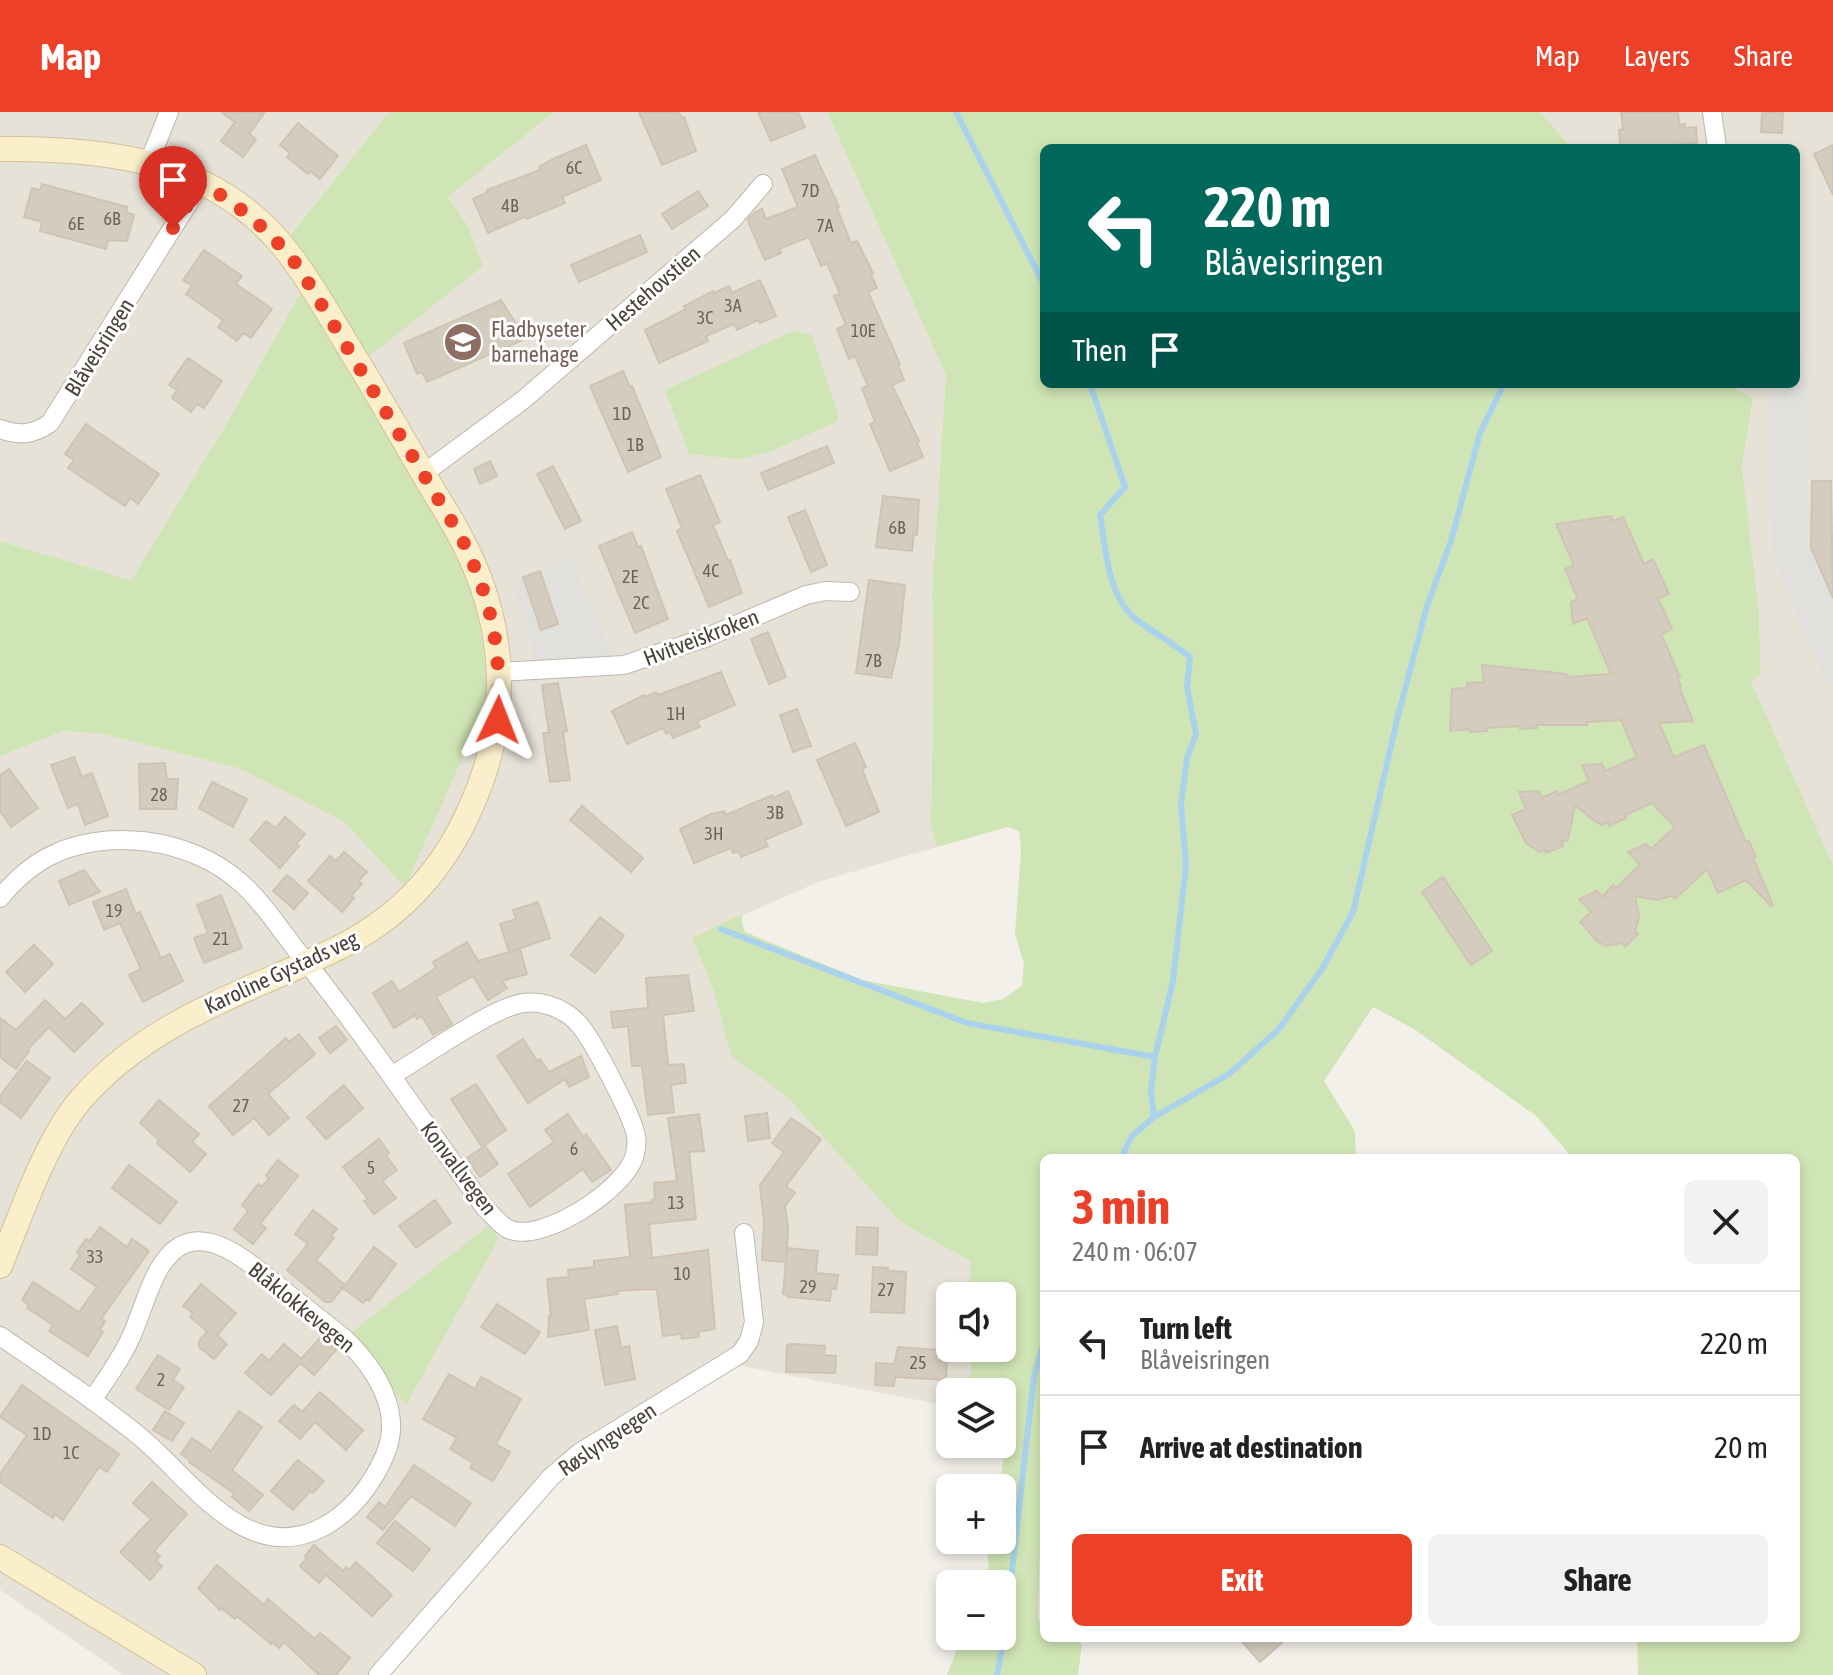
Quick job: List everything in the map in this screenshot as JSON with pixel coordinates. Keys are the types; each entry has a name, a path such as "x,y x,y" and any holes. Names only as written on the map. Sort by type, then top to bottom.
{"street":[{"path":"149,162 169,112"},
{"path":"1712,112 1716,144"},
{"name":"Karoline Gystads veg","path":"0,149 84,150 149,162 201,183 252,217 280,242 300,269 461,537 490,605 500,672 498,720 486,774 449,851 433,874 398,908 349,942 153,1035 101,1079 78,1102 52,1144 0,1266"},
{"name":"Blåveisringen","path":"0,429 23,434 37,432 50,423 95,356 201,183"},
{"name":"Hestehovstien","path":"423,474 523,400 733,219 763,184"},
{"name":"Hvitveiskroken","path":"500,672 624,665 694,642 806,595 825,591 850,592"},
{"name":"Konvallvegen","path":"0,898 47,857 91,843 120,841 163,843 204,858 241,882 306,962 485,1208 508,1229 529,1232 553,1226 609,1190 626,1175 635,1157 637,1138 630,1115 581,1027 564,1012 541,1002 520,1004 499,1011 391,1076"},
{"name":"Røslyngvegen","path":"378,1675 551,1477 579,1453 740,1354 749,1341 754,1322 744,1233"},
{"name":"Blåklokkevegen","path":"0,1336 141,1438 240,1526 273,1539 317,1530 349,1510 379,1468 391,1441 387,1399 379,1381 358,1352 241,1257 208,1241 182,1245 160,1268 129,1341 92,1400"},
{"path":"0,1557 194,1675"}],"shaded area":[{"path":"0,112 389,112 277,250 306,283 230,418 131,580 0,541"},
{"path":"554,112 827,112 946,375 932,594 931,825 937,847 818,882 692,938 714,992 731,1056 785,1095 900,1222 970,1261 970,1282 936,1282 936,1362 971,1362 971,1372 967,1378 936,1378 936,1403 721,1362 538,1491 376,1675 124,1675 0,1590 0,756 64,731 103,734 238,768 343,821 405,886 362,362 466,223 448,197"},
{"path":"1540,112 1833,112 1833,865 1751,681 1761,675 1759,614 1742,465 1753,399 1732,388 1800,388 1800,144 1568,144"},
{"path":"1800,354 1807,354 1808,540 1833,598 1833,684 1827,685 1780,575 1771,541 1769,388 1800,388"},
{"path":"570,555 612,656 535,666 529,629 511,585"}],"green space":[{"path":"389,112 554,112 448,197 466,223 483,266 362,362 465,542 491,694 405,887 343,821 238,768 103,734 64,731 0,756 0,541 131,580 230,418 306,283 277,251"},
{"path":"827,112 1540,112 1568,144 1040,144 1040,388 1733,388 1753,398 1742,465 1759,614 1761,675 1751,681 1833,865 1833,1675 1638,1675 1637,1642 1800,1642 1800,1154 1569,1154 1536,1116 1414,1029 1373,1007 1324,1081 1355,1131 1356,1154 1040,1154 1038,1620 1040,1642 1082,1644 1078,1675 947,1675 957,1650 1016,1650 1016,1570 987,1570 987,1554 1016,1554 1016,1474 1001,1474 1004,1458 1016,1458 1016,1378 967,1378 971,1362 1016,1362 1016,1282 970,1282 970,1261 900,1222 785,1095 731,1056 714,992 692,938 742,914 745,932 862,980 983,1003 1003,999 1022,986 1024,964 1015,934 1021,851 1019,831 1008,827 937,847 931,825 932,594 946,375"},
{"path":"793,331 812,335 839,416 836,422 769,452 740,459 689,454 665,390"},
{"path":"488,1226 499,1238 406,1405 351,1333"}],"building":[{"path":"221,112 265,112 249,134 256,139 243,157 221,141 235,122"},
{"path":"639,112 679,112 684,117 696,151 662,165"},
{"path":"758,112 798,112 805,127 771,141"},
{"path":"1621,112 1678,112 1679,125 1696,127 1697,143 1620,144 1619,130 1623,129"},
{"path":"1762,112 1783,112 1782,133 1761,132"},
{"path":"298,123 338,156 320,179 310,171 308,174 287,157 290,153 280,145"},
{"path":"586,145 601,180 562,197 565,203 488,233 473,199 487,190 540,170 539,167 553,159"},
{"path":"1833,145 1833,195 1814,154"},
{"path":"815,155 839,207 851,243 857,241 873,273 877,288 868,292 904,380 892,385 919,441 923,457 890,471 870,424 875,422 862,388 868,386 855,356 849,359 837,329 846,325 834,296 840,294 827,263 821,266 809,237 779,249 781,253 765,260 749,224 748,219 762,209 766,219 798,207 782,169"},
{"path":"42,184 127,207 126,212 134,215 127,241 108,240 106,249 40,231 42,222 24,217 32,188 40,190"},
{"path":"698,191 708,206 672,229 662,214"},
{"path":"640,235 647,252 579,282 571,265"},
{"path":"204,250 242,276 236,284 272,309 251,338 243,333 237,341 218,327 223,320 186,294 192,286 183,280"},
{"path":"760,280 776,316 737,330 734,324 706,336 708,341 659,363 645,330 713,291 729,286 732,293"},
{"path":"501,300 516,324 527,320 536,334 427,382 422,372 417,374 404,343"},
{"path":"188,358 222,381 204,408 197,404 191,412 172,398 177,390 169,385"},
{"path":"623,371 661,457 628,472 590,386"},
{"path":"86,424 159,474 138,504 130,498 125,506 68,468 74,460 65,454"},
{"path":"827,446 834,463 768,490 761,473"},
{"path":"490,461 497,476 480,484 474,469"},
{"path":"553,466 581,521 565,529 537,474"},
{"path":"700,475 720,522 713,525 742,593 709,607 677,531 682,528 666,489"},
{"path":"1812,481 1831,481 1833,598 1811,548"},
{"path":"883,496 919,500 917,535 914,534 912,551 876,547"},
{"path":"805,510 827,565 811,572 788,517"},
{"path":"1611,516 1613,521 1623,517 1644,564 1653,559 1669,594 1658,598 1672,629 1661,634 1680,677 1677,677 1679,687 1693,721 1659,723 1674,757 1704,745 1746,842 1749,841 1756,857 1753,858 1773,905 1746,880 1718,893 1707,869 1675,899 1671,896 1658,900 1635,896 1639,917 1635,932 1638,934 1625,947 1622,943 1606,946 1597,941 1580,922 1591,912 1579,899 1597,891 1602,897 1613,885 1616,888 1640,865 1628,852 1646,844 1651,849 1675,827 1652,803 1609,826 1608,822 1602,825 1593,820 1575,805 1568,840 1561,842 1563,846 1546,853 1526,843 1512,815 1526,809 1519,792 1539,791 1542,798 1557,791 1558,795 1589,781 1582,765 1602,764 1605,771 1637,757 1621,720 1587,722 1587,725 1450,731 1452,689 1467,688 1467,683 1484,682 1482,665 1567,674 1567,677 1611,674 1587,618 1573,624 1571,602 1578,599 1565,569 1574,565 1556,524"},
{"path":"632,532 638,547 641,546 668,619 635,633 599,546"},
{"path":"540,571 558,624 541,630 523,577"},
{"path":"869,580 905,585 899,644 891,678 856,673"},
{"path":"768,632 786,677 769,684 751,639"},
{"path":"721,672 735,705 697,721 700,727 673,738 663,728 627,744 612,711 644,695 656,692 658,695"},
{"path":"558,683 567,731 563,732 570,780 550,782 543,733 549,733 542,685"},
{"path":"797,709 811,746 793,752 780,715"},
{"path":"855,743 866,767 862,769 879,812 846,826 817,760"},
{"path":"74,757 82,777 92,773 108,816 85,825 78,804 68,808 51,765"},
{"path":"165,763 167,779 178,779 176,809 140,809 139,764"},
{"path":"9,769 38,808 11,827 0,811 0,775"},
{"path":"212,782 247,799 233,827 199,808"},
{"path":"788,791 802,824 765,840 768,846 741,857 739,851 733,853 731,848 694,863 680,829 711,814 724,811 726,815"},
{"path":"582,806 643,858 631,872 570,820"},
{"path":"285,817 305,834 280,868 250,840 266,821 276,828"},
{"path":"344,852 367,872 358,881 362,884 342,912 308,881 330,856 336,861"},
{"path":"84,870 100,892 69,905 59,881"},
{"path":"287,875 308,893 294,909 273,891"},
{"path":"1443,877 1492,951 1471,965 1422,892"},
{"path":"126,889 161,958 170,954 183,981 143,1002 129,975 141,969 120,923 104,930 93,902"},
{"path":"221,895 242,948 204,963 194,938 208,933 197,905"},
{"path":"538,902 550,938 509,952 500,924 516,919 513,910"},
{"path":"600,917 624,936 595,973 571,955"},
{"path":"467,942 478,961 520,949 527,974 502,981 507,988 488,1000 473,976 436,997 452,1024 433,1035 422,1016 417,1019 415,1015 394,1028 373,993 392,981 399,992 436,968 433,962"},
{"path":"34,945 53,964 25,992 6,972"},
{"path":"688,975 694,1011 663,1015 668,1065 684,1064 686,1083 671,1085 674,1112 648,1115 642,1066 632,1066 628,1026 613,1028 611,1012 648,1008 646,978"},
{"path":"45,1000 65,1019 82,1003 103,1024 74,1052 49,1027 27,1050 16,1069 0,1057 0,1018 16,1030"},
{"path":"336,1026 347,1040 330,1053 319,1038"},
{"path":"299,1034 315,1054 268,1094 289,1118 269,1135 254,1118 233,1135 209,1106 286,1038 289,1042"},
{"path":"523,1039 537,1061 540,1059 549,1072 581,1056 589,1077 569,1087 565,1079 528,1103 497,1056"},
{"path":"27,1061 50,1078 21,1118 0,1102 0,1096"},
{"path":"476,1084 506,1130 482,1147 451,1099"},
{"path":"344,1085 363,1108 326,1139 307,1117"},
{"path":"159,1100 199,1134 192,1142 206,1154 190,1172 140,1123"},
{"path":"767,1113 770,1138 748,1141 745,1116"},
{"path":"568,1114 611,1170 592,1182 583,1169 530,1207 508,1174 554,1142 545,1130"},
{"path":"699,1114 704,1151 689,1152 696,1219 649,1224 652,1258 708,1250 715,1329 698,1332 699,1337 682,1339 681,1334 663,1336 657,1290 650,1289 618,1291 618,1294 584,1299 589,1330 548,1337 551,1316 547,1279 569,1277 568,1270 594,1267 594,1261 630,1257 625,1205 652,1202 655,1199 654,1183 677,1181 668,1118"},
{"path":"791,1118 821,1139 786,1186 795,1193 785,1206 788,1228 786,1262 762,1260 764,1223 760,1185 784,1152 772,1143"},
{"path":"379,1139 389,1153 386,1156 397,1170 382,1181 396,1198 374,1214 364,1201 368,1199 343,1167"},
{"path":"485,1146 498,1164 480,1177 467,1158"},
{"path":"278,1160 298,1176 260,1224 266,1228 253,1244 234,1229 248,1211 242,1205 258,1184 261,1187 269,1179 266,1175"},
{"path":"129,1165 177,1202 160,1224 112,1188"},
{"path":"435,1200 451,1223 416,1248 399,1226"},
{"path":"313,1210 337,1229 331,1236 334,1238 316,1260 345,1285 331,1302 325,1302 287,1270 308,1244 295,1234"},
{"path":"100,1227 127,1247 132,1239 149,1251 101,1319 105,1321 100,1330 103,1332 88,1356 49,1331 53,1325 27,1308 29,1305 22,1300 33,1282 79,1312 97,1287 71,1269 80,1255 77,1252"},
{"path":"857,1227 878,1228 877,1255 856,1254"},
{"path":"374,1247 396,1264 369,1301 367,1299 363,1303 343,1288"},
{"path":"787,1248 818,1251 816,1273 838,1275 836,1289 831,1289 830,1301 783,1294"},
{"path":"873,1267 906,1272 904,1313 871,1312"},
{"path":"201,1284 236,1313 217,1335 227,1344 214,1359 199,1347 199,1341 207,1331 190,1317 193,1313 183,1306"},
{"path":"497,1304 540,1332 525,1354 481,1327"},
{"path":"617,1326 621,1348 629,1346 635,1379 605,1385 595,1330"},
{"path":"321,1337 336,1350 314,1375 300,1363 271,1395 245,1373 262,1354 269,1361 284,1344 301,1359"},
{"path":"787,1345 825,1346 824,1355 836,1356 835,1373 786,1372"},
{"path":"898,1347 936,1350 936,1362 947,1362 946,1378 895,1377 894,1386 875,1385 876,1363 894,1364"},
{"path":"158,1355 180,1369 173,1380 184,1387 169,1410 136,1389"},
{"path":"449,1374 475,1389 481,1377 521,1399 496,1444 510,1452 493,1481 470,1468 473,1463 450,1449 457,1438 423,1419"},
{"path":"22,1385 119,1454 107,1472 99,1467 63,1520 55,1514 53,1518 0,1482 0,1474 27,1435 0,1417"},
{"path":"320,1392 363,1430 346,1450 315,1422 300,1439 279,1421 294,1405 302,1412"},
{"path":"165,1411 184,1423 172,1441 153,1430"},
{"path":"239,1411 262,1427 232,1470 263,1495 249,1511 232,1497 235,1494 181,1454 192,1438 211,1451"},
{"path":"298,1460 324,1481 293,1510 271,1491"},
{"path":"414,1465 471,1503 455,1526 411,1496 383,1530 367,1517 379,1502 385,1507"},
{"path":"152,1482 187,1514 154,1551 160,1556 156,1561 162,1566 150,1580 120,1552 151,1519 133,1503"},
{"path":"395,1521 430,1549 413,1571 377,1543"},
{"path":"314,1545 343,1571 346,1567 349,1570 356,1562 392,1595 372,1616 326,1575 319,1583 300,1566"},
{"path":"217,1565 264,1605 268,1599 315,1639 320,1633 350,1658 336,1675 319,1675 284,1642 279,1648 271,1644 237,1616 235,1619 220,1610 198,1588"},
{"path":"1242,1642 1282,1642 1260,1662"}],"waterway":[{"path":"956,112 1040,277"},
{"path":"1091,388 1125,487 1100,515 1114,586 1119,599 1137,620 1190,657 1187,687 1196,734 1187,758 1181,805 1186,866 1173,981 1155,1057 1151,1091 1154,1117"},
{"path":"1123,1154 1132,1136 1154,1117 1229,1074 1279,1029 1322,969 1353,912 1427,606 1451,541 1480,433 1502,388"},
{"path":"721,929 967,1023 1155,1057"},
{"path":"997,1675 1005,1633 1034,1376 1040,1356"}],"place":[{"name":"Fladbyseter barnehage","path":"463,342"}],"route":[{"path":"173,228 201,183 252,217 280,242 300,269 461,537 477,570 490,605 496,636 500,672 498,720"}]}
